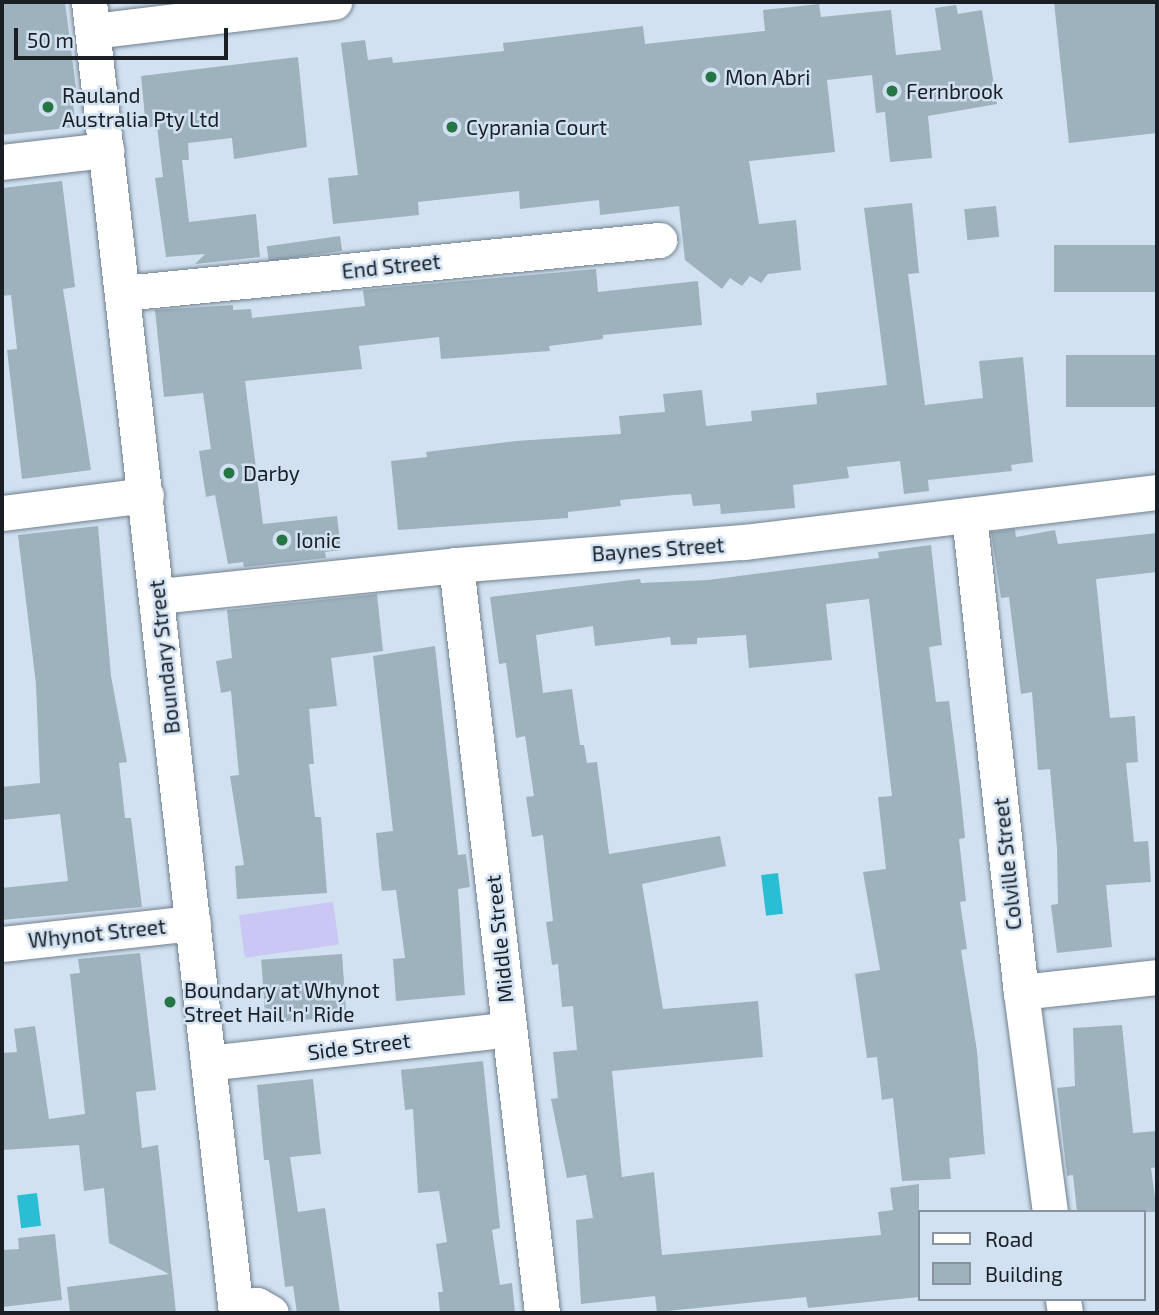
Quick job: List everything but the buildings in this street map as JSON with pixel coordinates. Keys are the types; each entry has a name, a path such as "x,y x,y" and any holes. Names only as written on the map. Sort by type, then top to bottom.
{"street":[{"path":"91,16 334,2"},
{"name":"Boundary Street","path":"91,16 236,1310"},
{"path":"2,162 106,150"},
{"name":"End Street","path":"123,293 659,240"},
{"name":"Baynes Street","path":"158,596 456,565 744,542 1157,492"},
{"path":"2,513 146,495"},
{"name":"Colville Street","path":"969,515 1021,992 1050,1210"},
{"name":"Middle Street","path":"456,565 542,1313"},
{"name":"Whynot Street","path":"2,944 193,923"},
{"path":"1021,992 1157,977"},
{"name":"Side Street","path":"208,1063 509,1029"},
{"path":"236,1310 257,1305 271,1313"}],"shaded area":[{"path":"778,873 783,914 766,916 761,875"},
{"path":"333,902 339,945 245,958 239,915"},
{"path":"37,1193 41,1226 21,1228 17,1195"}],"place":[{"name":"Mon Abri","path":"711,77"},
{"name":"Fernbrook","path":"892,91"},
{"name":"Rauland Australia Pty Ltd","path":"48,107"},
{"name":"Cyprania Court","path":"452,127"},
{"name":"Darby","path":"229,473"},
{"name":"Ionic","path":"282,540"},
{"name":"Boundary at Whynot Street Hail 'n' Ride","path":"170,1002"}]}
